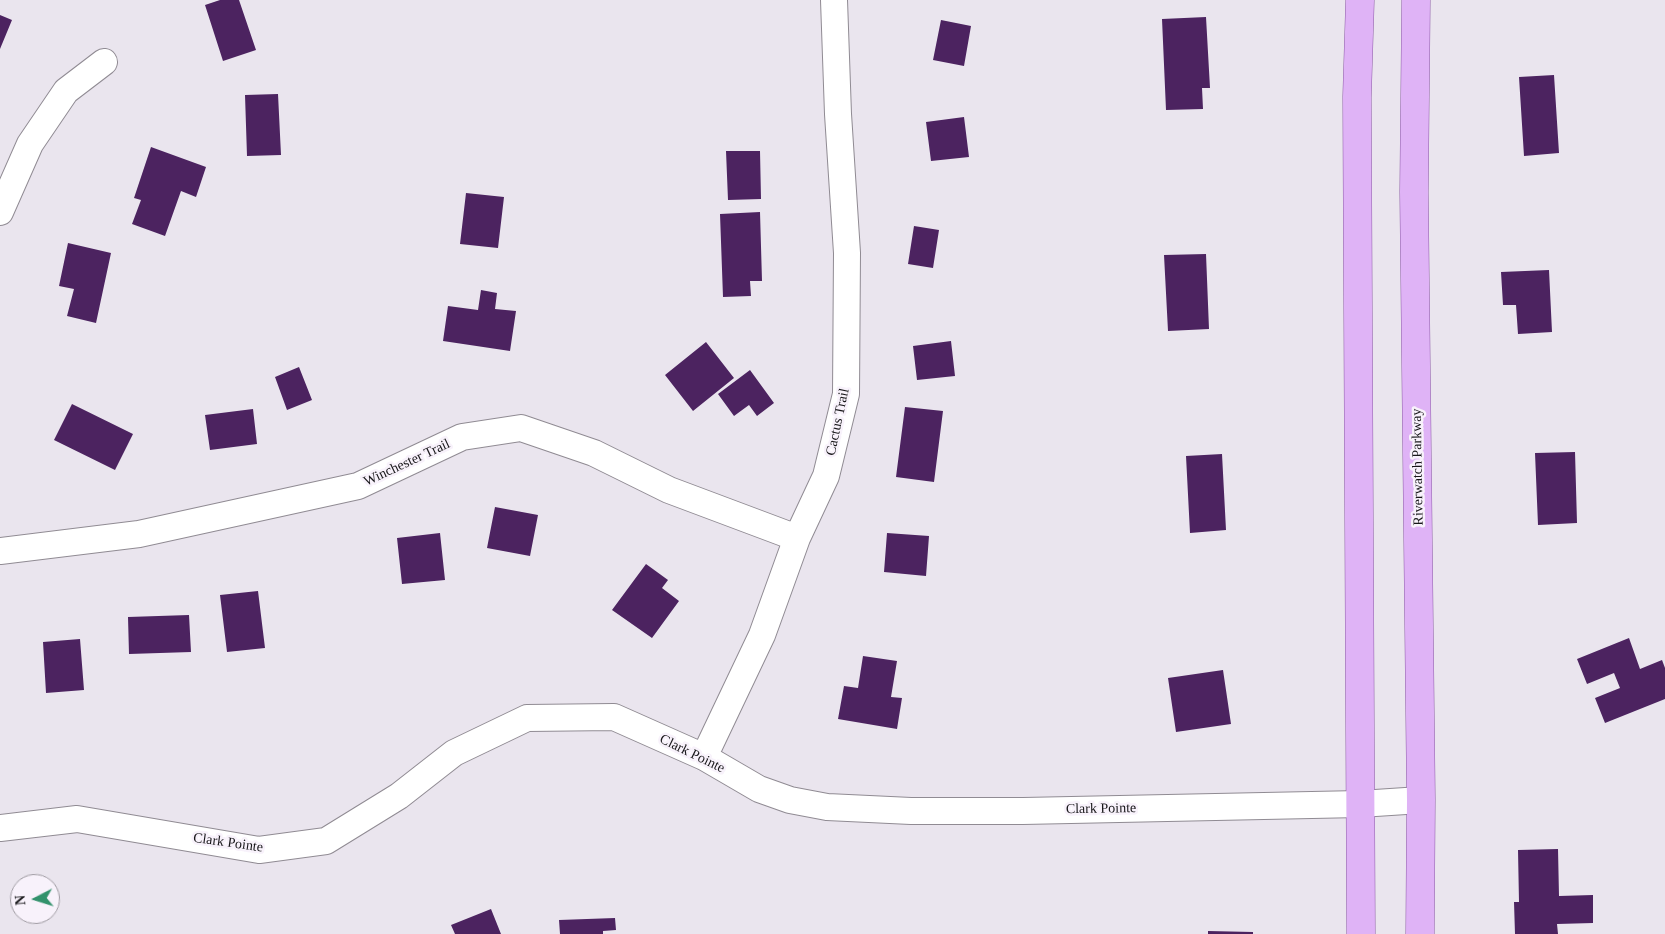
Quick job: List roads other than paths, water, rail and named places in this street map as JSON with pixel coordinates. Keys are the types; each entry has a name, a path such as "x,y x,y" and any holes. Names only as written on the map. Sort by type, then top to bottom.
{"main road":[{"path":"1360,0 1357,97 1361,934"},
{"name":"Riverwatch Parkway","path":"1416,0 1414,192 1421,800 1420,934"}],"street":[{"name":"Cactus Trail","path":"704,757 762,635 797,538 826,476 846,394 847,253 838,114 834,0"},
{"path":"0,212 30,144 66,91 104,62"},
{"name":"Winchester Trail","path":"0,551 139,534 358,486 462,437 521,428 594,453 669,490 797,538"},
{"name":"Clark Pointe","path":"0,828 77,819 259,850 326,841 399,796 454,753 527,718 614,717 704,757 759,789 790,800 827,807 870,810 1023,811 1360,804 1421,800"}]}
